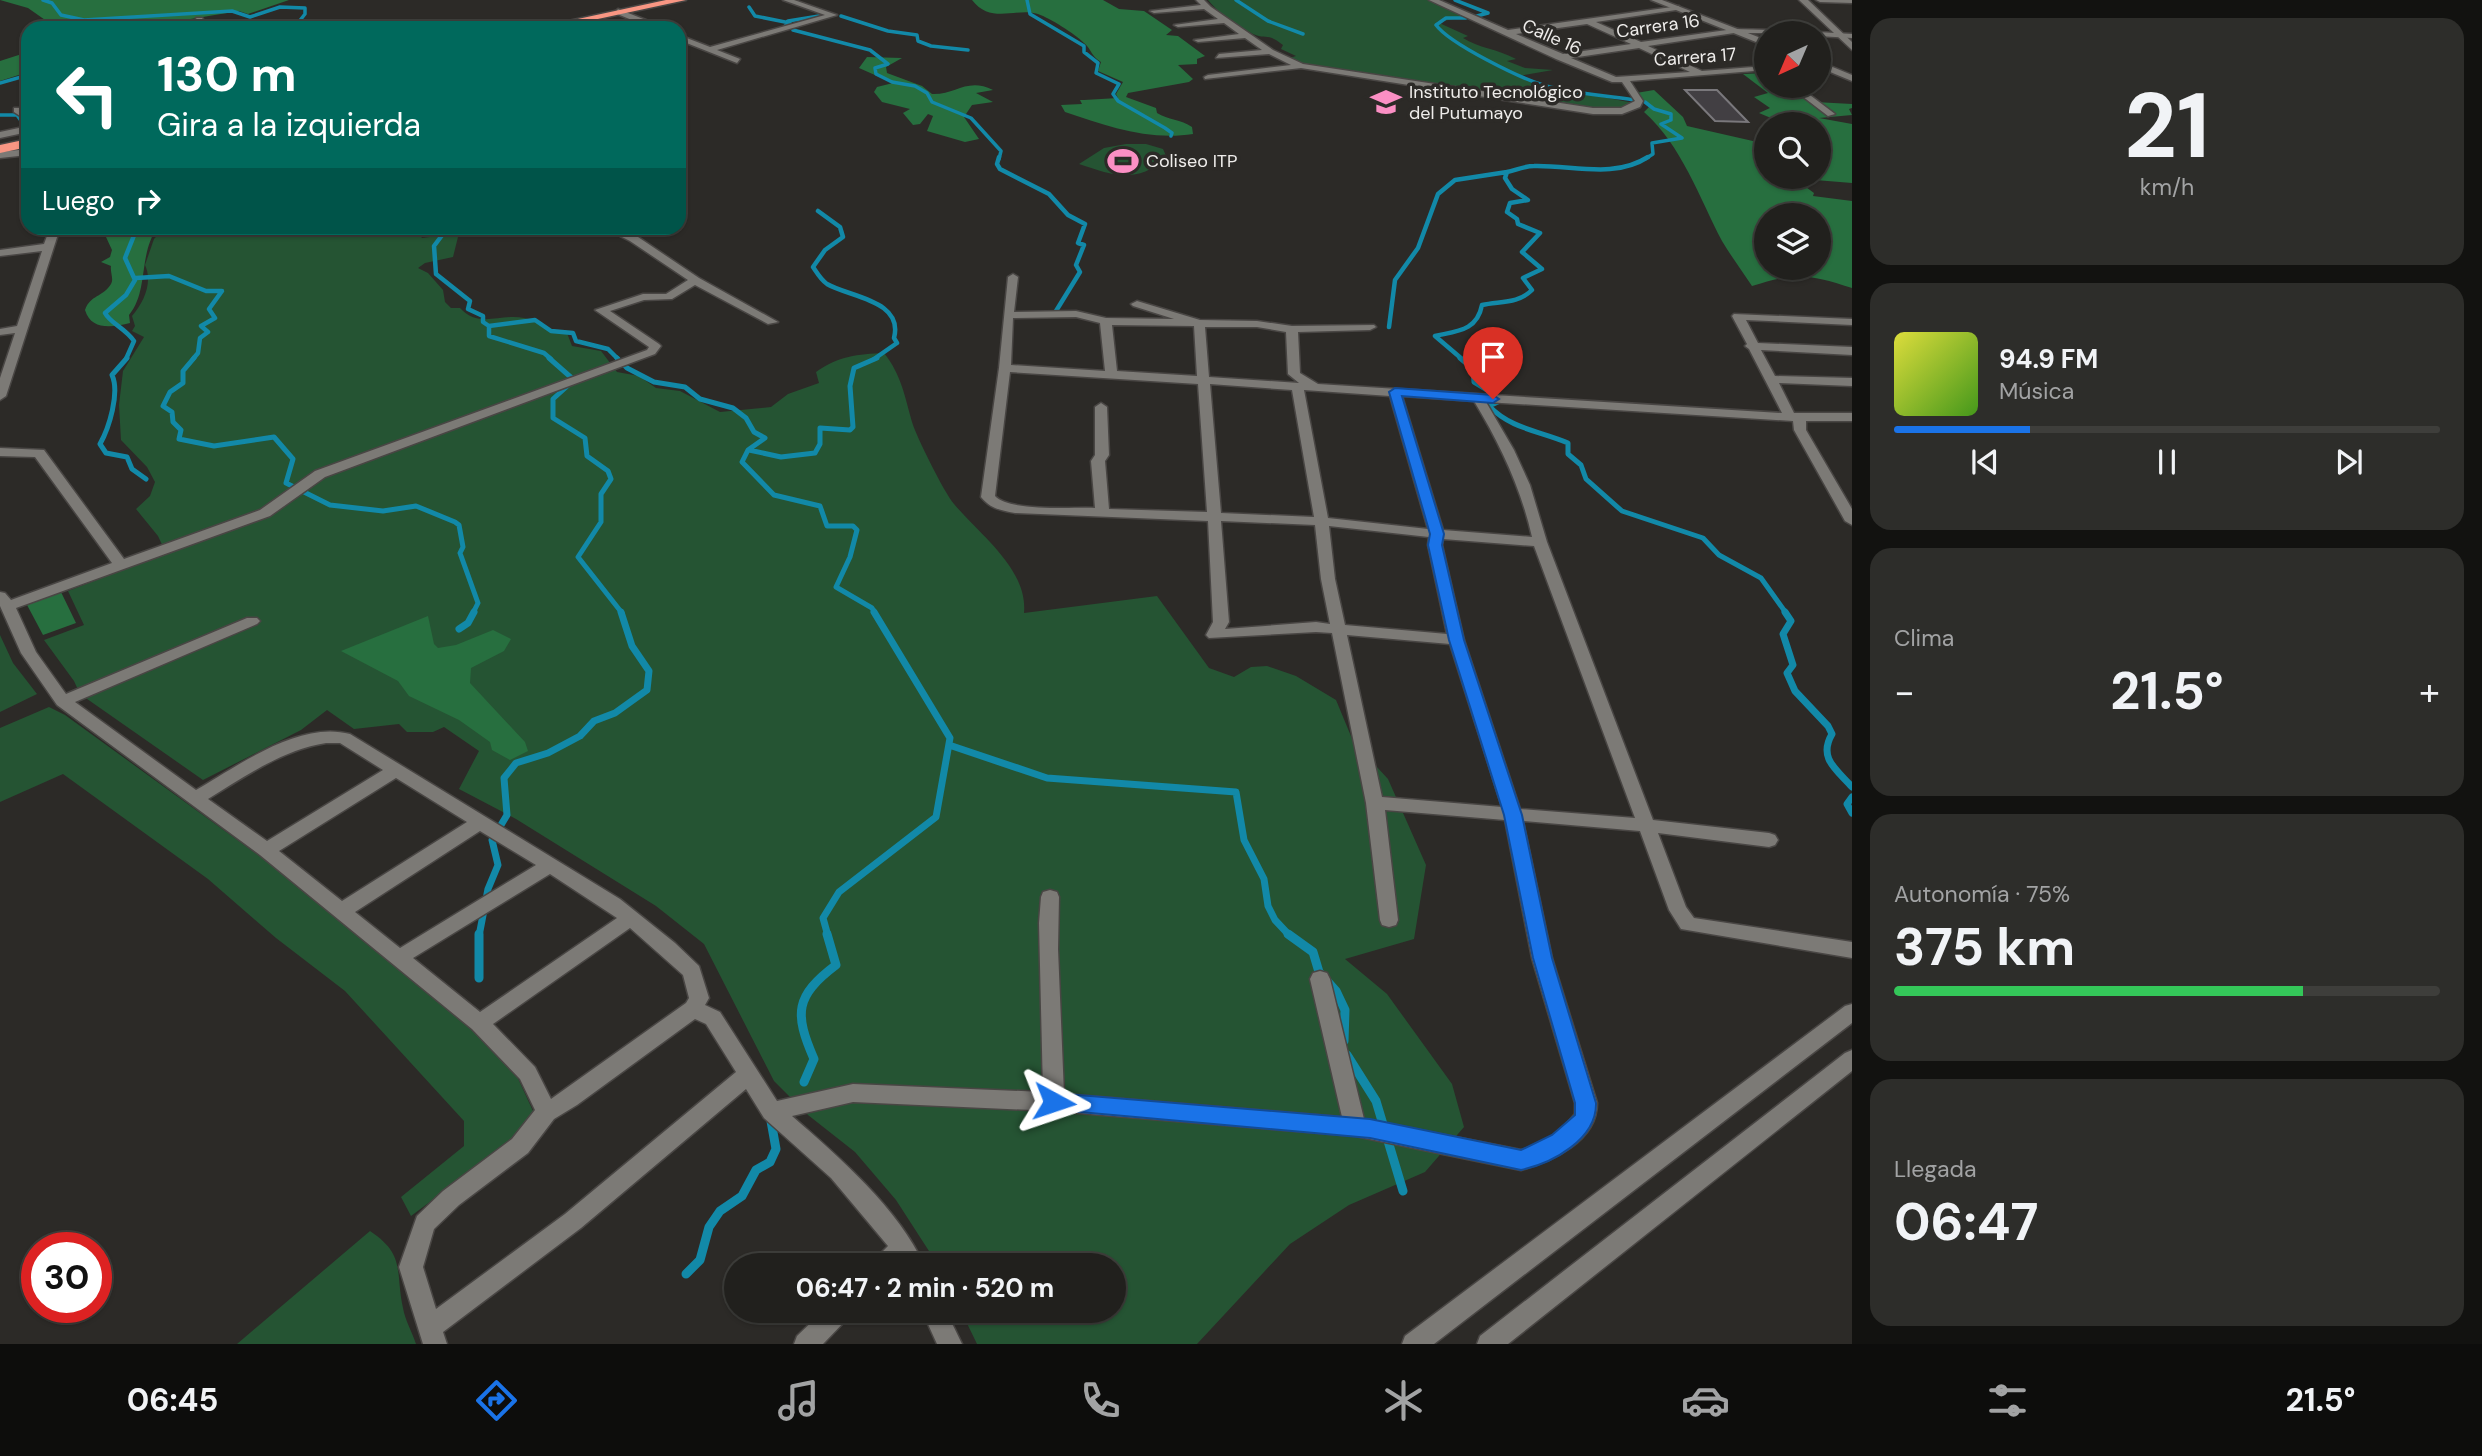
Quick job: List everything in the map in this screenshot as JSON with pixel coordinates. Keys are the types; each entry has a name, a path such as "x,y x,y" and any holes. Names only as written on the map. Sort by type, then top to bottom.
{"highway":[{"path":"618,11 653,0"},
{"path":"573,21 681,0"},
{"path":"0,149 21,144"}],"street":[{"path":"711,49 833,15 787,0"},
{"name":"Calle 16","path":"1433,0 1606,78 1626,81"},
{"path":"1655,0 1674,4 1754,33"},
{"path":"1803,0 1852,47"},
{"path":"1820,0 1852,1"},
{"path":"1154,11 1203,3 1270,52 1301,66 1592,111 1630,110 1639,101 1626,81"},
{"path":"1505,33 1674,4 1754,38"},
{"path":"618,11 642,21"},
{"path":"1178,25 1226,21"},
{"path":"1587,21 1702,74"},
{"name":"Carrera 16","path":"1559,57 1734,31 1754,31"},
{"path":"1831,35 1852,36"},
{"path":"1198,40 1247,36"},
{"path":"686,40 737,61"},
{"path":"1219,56 1270,52"},
{"path":"1831,63 1852,71"},
{"path":"1208,77 1301,66"},
{"name":"Carrera 17","path":"1626,81 1646,76 1754,69"},
{"path":"1831,69 1852,78"},
{"path":"1809,98 1828,112"},
{"path":"17,110 21,113"},
{"path":"0,135 21,130"},
{"path":"0,155 21,153"},
{"path":"0,396 19,329 52,235"},
{"path":"625,235 695,280 772,322"},
{"path":"0,253 48,247"},
{"path":"1013,277 1005,368 988,497 996,505 1016,509 1322,521 1540,542"},
{"path":"546,1112 528,1073 480,1023 266,850 63,701 29,653 4,601 121,565 265,513 320,474 651,352 655,346 601,310 643,297 668,297 695,280"},
{"path":"1137,304 1199,324"},
{"path":"1008,315 1076,314 1106,321 1256,324 1292,329 1370,327"},
{"path":"1852,322 1738,316 1769,379 1794,416 1811,452 1852,521"},
{"path":"1106,321 1111,376"},
{"path":"1199,324 1221,622 1214,635 1315,626 1340,631 1456,640"},
{"path":"0,332 19,329"},
{"path":"1292,329 1294,374 1298,379 1315,387"},
{"path":"1751,346 1852,351"},
{"path":"1005,368 1507,400 1852,417"},
{"path":"1769,379 1852,382"},
{"path":"1297,386 1322,521 1328,579 1375,803 1390,920"},
{"path":"772,1111 853,1093 1054,1102 1355,1127 1521,1160 1533,1157 1560,1142 1579,1127 1586,1117 1586,1103 1542,958 1513,815 1456,640 1435,545 1437,534 1395,392"},
{"path":"1478,398 1529,494 1540,542 1588,663 1643,825 1678,910 1688,924 1852,950"},
{"path":"1101,407 1101,456 1098,461 1102,511"},
{"path":"0,452 40,453 121,565"},
{"path":"63,701 252,621"},
{"path":"197,797 299,741 328,735 344,738 631,918 692,971 699,998 693,1009 577,1094 546,1112 520,1146 451,1198 425,1223 411,1267 432,1336 748,1075"},
{"path":"266,850 397,769"},
{"path":"1375,803 1643,825 1769,840"},
{"path":"342,910 479,823"},
{"path":"400,957 550,865"},
{"path":"1049,897 1046,946 1052,1003 1054,1102"},
{"path":"480,1023 631,918"},
{"path":"1320,979 1355,1127"},
{"path":"693,1009 713,1018 772,1111 839,1171 905,1253"},
{"path":"1414,1344 1852,1012"},
{"path":"1489,1344 1852,1059"},
{"path":"806,1344 827,1323"},
{"path":"940,1323 950,1344"}],"green space":[{"path":"0,0 289,0 248,14 239,11 178,21 47,21 28,8"},
{"path":"972,0 1103,0 1119,9 1144,11 1172,30 1166,35 1178,36 1205,56 1197,59 1197,64 1178,65 1193,79 1189,82 1128,93 1126,97 1156,108 1161,115 1188,124 1192,127 1193,134 1144,134 1065,112 1061,105 1082,104 1080,100 1118,98 1116,94 1123,82 1098,71 1101,62 1087,46 1049,19 1030,12 987,12"},
{"path":"1208,0 1430,0 1466,17 1437,22 1468,36 1463,38 1516,59 1507,61 1525,68 1553,70 1518,76 1538,85 1634,103 1622,108 1585,108 1306,66 1287,59 1296,56 1281,49 1283,45 1278,41 1247,31"},
{"path":"21,54 21,74 0,81 0,61"},
{"path":"867,57 902,58 886,67 887,73 922,86 932,94 976,85 993,90 976,93 993,102 972,105 964,117 979,139 965,142 927,131 933,116 928,114 920,124 913,125 903,113 910,109 882,102 874,92 877,87 893,83 859,68"},
{"path":"1743,74 1754,74 1754,82"},
{"path":"1654,90 1683,117 1687,126 1754,141 1754,189 1809,189 1814,193 1813,196 1852,201 1852,288 1824,280 1831,280 1831,203 1754,203 1754,280 1773,280 1752,286 1722,241 1679,156 1669,140 1644,112 1649,107 1636,93"},
{"path":"1755,98 1809,98 1815,102 1852,104 1849,109 1852,115 1831,117 1831,112 1761,112 1770,108"},
{"path":"1831,120 1852,124 1852,183 1831,181"},
{"name":"Coliseo ITP","path":"1146,144 1163,149 1167,158 1145,172 1124,175 1079,164 1104,148"},
{"path":"153,235 147,250 139,295 129,315 130,323 103,326 92,321 85,310 90,301 112,282 111,266 101,262 110,257 112,250 106,237"},
{"path":"158,235 420,235 422,238 458,235 453,257 425,263 418,268 428,273 443,290 445,302 451,308 460,308 475,318 524,318 567,333 572,346 601,351 617,372 639,376 656,388 680,391 720,412 771,407 788,394 819,383 816,372 832,362 857,355 884,353 898,377 915,430 938,477 954,504 1010,567 1023,597 1024,613 1157,596 1209,668 1234,677 1251,667 1267,666 1296,676 1336,700 1353,741 1388,779 1426,865 1414,939 1345,959 1387,994 1452,1084 1464,1127 1425,1172 1349,1205 1290,1244 1197,1344 977,1344 967,1323 1126,1323 1126,1253 930,1253 896,1200 855,1152 808,1115 774,1081 704,944 656,906 516,819 459,789 479,751 444,727 433,732 407,732 399,724 354,729 327,710 301,730 203,780 80,694 74,681 44,640 84,625 68,591 166,553 158,536 136,509 150,496 155,482 147,467 121,440 119,405 123,371 144,337 132,331 135,326 132,316 148,285 145,265"},
{"path":"61,592 76,623 43,635 26,603"},
{"path":"428,616 434,644 438,648 456,645 493,630 511,639 504,651 471,668 470,683 525,742 528,751 510,760 492,750 490,742 459,720 409,696 398,681 341,651"},
{"path":"0,635 13,663 37,694 0,712"},
{"path":"49,707 65,715 305,889 433,992 489,1044 516,1074 533,1111 529,1128 411,1216 401,1197 464,1146 464,1121 345,991 276,938 208,879 63,774 0,802 0,728"},
{"path":"370,1231 394,1256 404,1312 416,1344 237,1344"}],"building":[{"path":"1685,90 1717,90 1748,122 1715,121"}],"waterway":[{"path":"43,0 52,3 61,15 84,20 232,11 250,17 280,7 305,8 305,14 300,21"},
{"path":"1027,0 1030,14 1084,46 1084,52 1098,63 1096,73 1119,84 1113,94 1118,101 1165,128 1172,133 1171,136"},
{"path":"1236,0 1268,21 1303,34"},
{"path":"1455,0 1488,13 1477,16"},
{"path":"749,7 755,16 790,23 785,26"},
{"path":"788,21 819,16"},
{"path":"841,16 888,31 917,35 918,41 931,46 968,50"},
{"path":"1466,18 1446,18 1436,25 1470,50 1532,81 1565,90 1634,100"},
{"path":"793,30 870,50 888,64 875,68 876,74 892,82 915,86 927,93 932,102 971,118 1001,151 999,159"},
{"path":"0,83 21,77"},
{"path":"1645,102 1654,109 1671,114 1671,120 1661,124 1682,138 1652,143 1653,154 1645,159"},
{"path":"0,115 17,115 21,121"},
{"path":"6,152 21,149"},
{"path":"999,157 997,164 1000,169 1049,194 1068,215 1085,224 1078,243 1084,245 1076,265 1080,272 1056,311"},
{"path":"1507,172 1534,166 1621,168 1648,157"},
{"path":"1389,327 1395,280 1418,248 1438,194 1455,180 1507,172"},
{"path":"1462,359 1435,336 1471,325 1482,305 1521,298 1532,290 1523,278 1542,269 1522,252 1540,233 1518,224 1517,219 1507,212 1510,203 1528,200 1512,189 1505,178 1507,172"},
{"path":"818,211 840,227 843,237 825,250 813,267 816,272 827,284 883,308 891,315 895,325 894,338 897,343 874,359"},
{"path":"126,359 134,341 105,313 126,295 135,280 125,258 134,235"},
{"path":"442,235 434,246 436,274 470,301 468,309 483,316 483,322 489,326"},
{"path":"136,278 169,276 206,291 222,291 209,309 215,318 201,326 208,332 200,338 198,353 193,359"},
{"path":"489,326 535,320 551,331 573,333 576,341 608,349 627,368 654,382 685,387 700,399 733,408 746,418 754,432 765,438 748,450 742,462 774,495 820,506 827,526 853,526 857,530 850,557 836,587 872,608 875,613"},
{"path":"489,326 489,336 544,353 551,359"},
{"path":"127,358 112,375 114,401 100,444 106,453 127,457 132,469 146,479"},
{"path":"194,358 183,371 183,383 170,392 163,406 172,412 173,422 181,430 179,439 214,446 274,437 293,459 286,483 330,505 383,511 416,506 455,522 459,525 463,547 460,553 478,603 473,613"},
{"path":"549,358 574,380 553,399 553,418 585,438 587,456 608,471 611,479 601,494 601,522 578,557 622,613"},
{"path":"749,450 781,457 815,453 820,444 820,428 850,430 853,427 850,386 854,368 877,358"},
{"path":"1460,358 1473,369 1474,382 1497,396 1498,402 1489,406 1516,425 1568,443 1568,454 1581,465 1586,479 1622,511 1703,538 1719,555 1761,578 1786,613"},
{"path":"459,629 468,623 474,612"},
{"path":"479,936 488,889 498,865 492,840 507,815 504,778 516,763 548,753 580,736 594,721 615,713 647,690 649,671 632,646 621,612"},
{"path":"828,936 823,918 839,892 936,817 950,738 874,612"},
{"path":"1785,612 1791,621 1783,634 1793,665 1787,673 1795,691 1828,726 1832,734 1828,742 1828,757 1852,787"},
{"path":"952,746 1047,778 1236,792 1244,840 1264,879 1268,906 1275,920 1288,934"},
{"path":"1852,797 1847,804 1852,813"},
{"path":"804,1082 814,1059 803,1029 802,1006 812,986 836,965 827,934"},
{"path":"1288,934 1313,952 1319,972 1336,991 1345,1010 1344,1041"},
{"path":"479,936 479,978"},
{"path":"1347,1055 1376,1101 1403,1191"},
{"path":"686,1274 700,1260 709,1227 720,1211 742,1196 756,1170 770,1162 776,1149 771,1121"}],"place":[{"name":"Instituto Tecnológico del Putumayo","path":"1386,102"},
{"name":"Coliseo ITP","path":"1123,161"}],"route":[{"path":"1054,1102 1370,1129 1521,1160 1533,1157 1571,1135 1586,1117 1586,1103 1542,958 1513,815 1456,640 1435,545 1437,534 1395,392 1493,399"}]}
